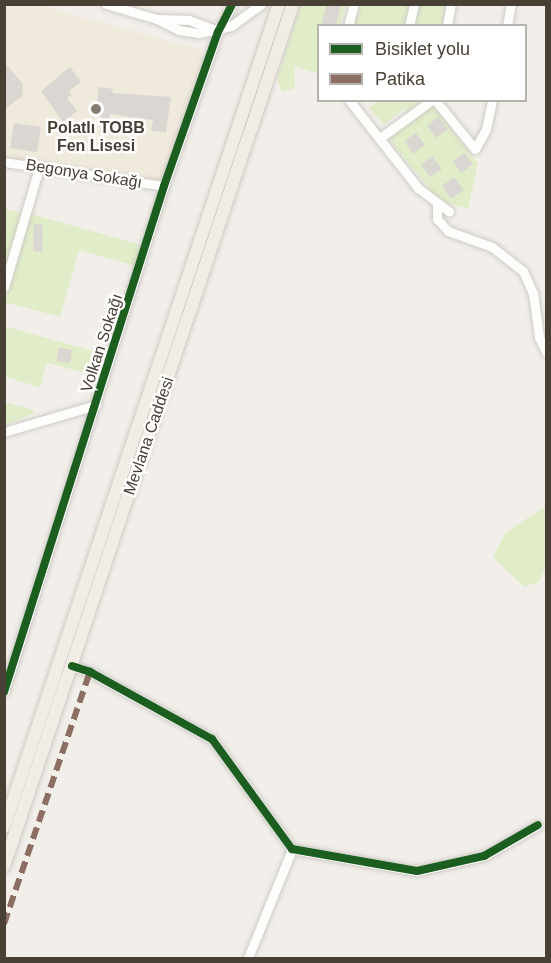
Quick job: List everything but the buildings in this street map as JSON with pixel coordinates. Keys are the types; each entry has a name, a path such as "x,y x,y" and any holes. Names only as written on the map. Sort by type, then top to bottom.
{"main road":[{"name":"Mevlana Caddesi","path":"4,827 279,4"},
{"name":"Mevlana Caddesi","path":"4,866 293,4"}],"street":[{"name":"Volkan Sokağı","path":"4,692 164,186 218,32 232,4"},
{"path":"109,5 157,19 189,20 218,32 261,4"},
{"path":"349,24 354,4"},
{"path":"409,24 414,4"},
{"path":"447,24 451,4"},
{"path":"507,24 511,4"},
{"path":"351,102 418,188 449,211"},
{"path":"380,138 430,102"},
{"path":"435,102 475,149 486,129 492,102"},
{"name":"Begonya Sokağı","path":"4,162 164,186"},
{"path":"4,287 39,168"},
{"path":"437,204 437,219 448,231 492,247 523,271 532,293 539,337 546,352"},
{"path":"4,432 96,405"},
{"path":"72,666 212,738 292,849 417,871 483,856 538,825"},
{"path":"248,958 292,849"}],"shaded area":[{"name":"Polatlı TOBB Fen Lisesi","path":"4,5 38,5 198,49 203,58 165,176 153,181 5,159"}],"green space":[{"path":"300,5 346,5 340,24 317,24 317,74 294,66 295,88 282,92 277,79"},
{"path":"361,5 411,5 405,24 355,24"},
{"path":"419,5 446,5 442,24 414,24"},
{"path":"376,102 412,102 384,125 369,108"},
{"path":"412,102 420,102 406,113 404,110"},
{"path":"433,105 478,164 468,209 445,202 433,193 388,138"},
{"path":"5,209 22,214 5,275"},
{"path":"31,214 141,245 135,266 79,250 60,317 5,302"},
{"path":"4,326 107,355 100,377 47,363 40,387 5,377"},
{"path":"4,402 34,410 33,414 5,425"},
{"path":"546,506 546,567 539,582 524,587 493,557 506,532"}],"marked path":[{"path":"4,924 90,672"}],"cycle path":[{"path":"4,692 164,186 218,32 232,4"},
{"path":"72,666 90,672 212,739 292,849 417,871 484,856 538,825"}],"place":[{"name":"Polatlı TOBB Fen Lisesi","path":"96,109"}]}
